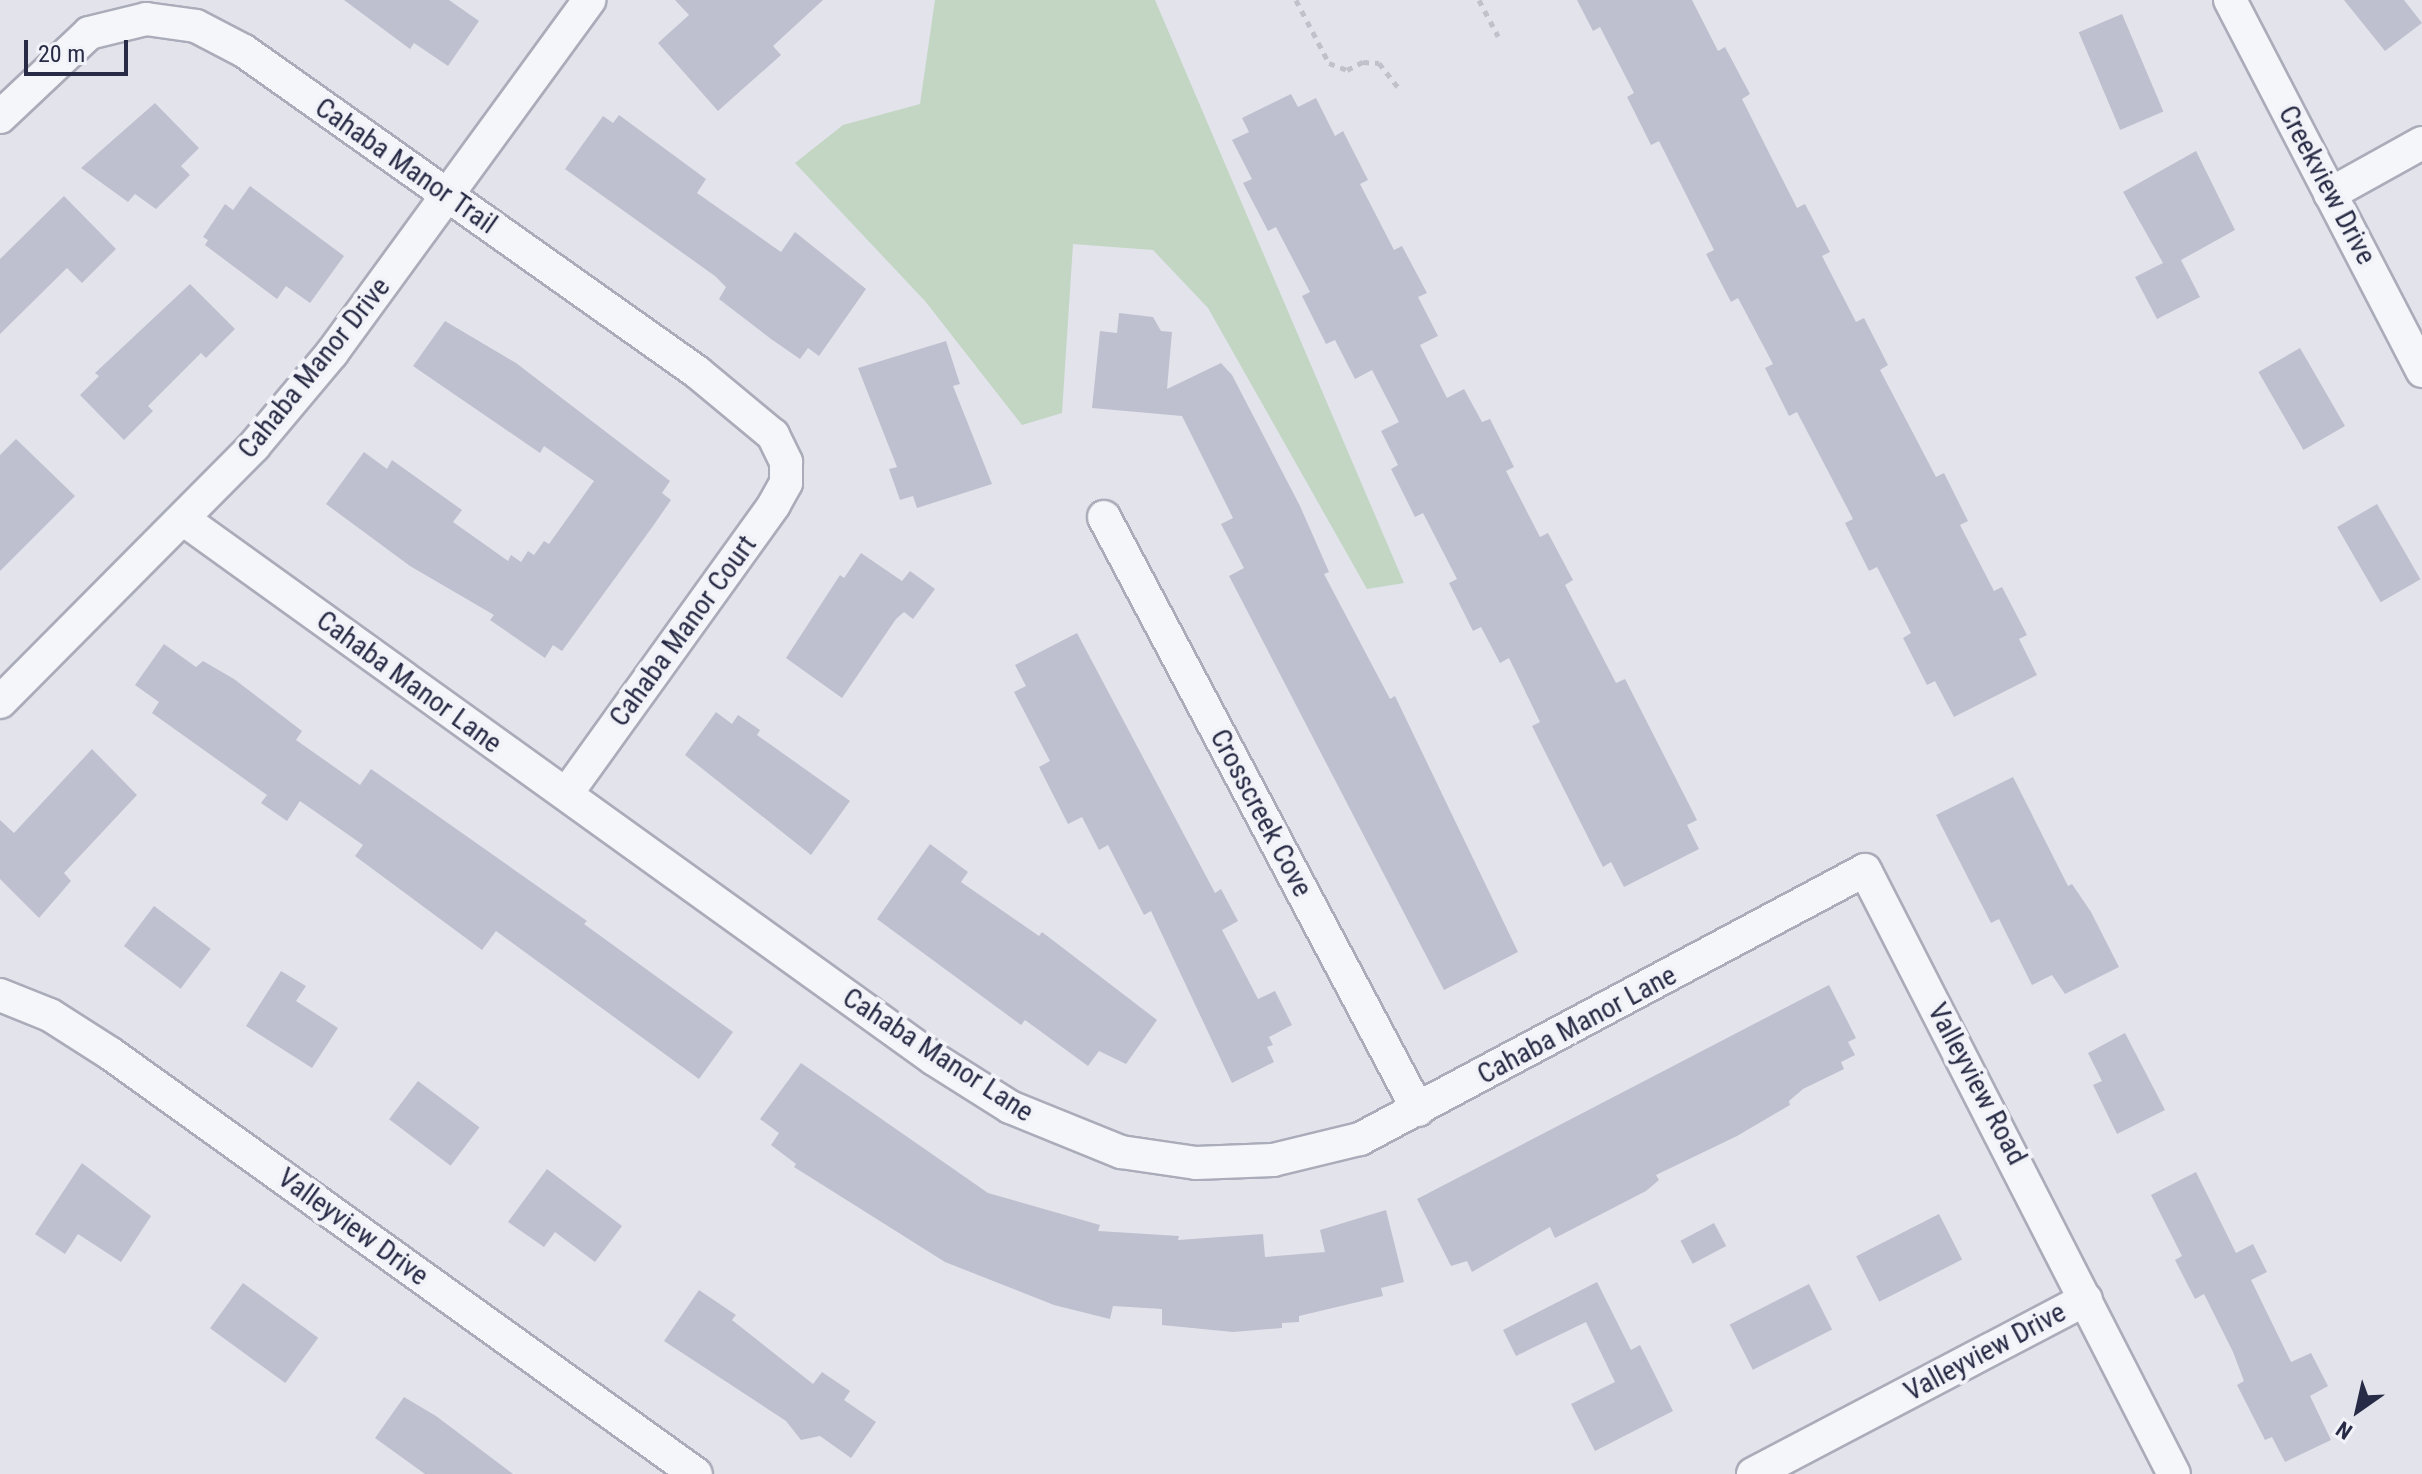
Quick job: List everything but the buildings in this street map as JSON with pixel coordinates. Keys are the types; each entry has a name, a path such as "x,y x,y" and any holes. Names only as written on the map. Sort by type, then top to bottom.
{"street":[{"name":"Cahaba Manor Drive","path":"0,702 183,519 332,353 449,197 589,0"},
{"name":"Creekview Drive","path":"2230,0 2422,371"},
{"name":"Cahaba Manor Trail","path":"0,117 89,33 114,23 169,19 196,26 244,51 697,372 773,435 786,462"},
{"path":"2330,194 2422,143"},
{"name":"Cahaba Manor Court","path":"566,794 774,505 786,483 786,462"},
{"name":"Crosscreek Cove","path":"1104,517 1418,1110"},
{"name":"Cahaba Manor Lane","path":"183,519 934,1059 1060,1131 1121,1152 1196,1163 1273,1160 1360,1139 1865,870"},
{"name":"Valleyview Road","path":"1865,870 2086,1299"},
{"name":"Valleyview Drive","path":"0,995 50,1015 111,1054 696,1474"},
{"name":"Valleyview Drive","path":"1753,1474 2086,1299 2174,1474"}],"path":[{"path":"1296,0 1329,63 1347,70 1363,62 1379,63 1400,90"},
{"path":"1479,0 1498,36"}],"green space":[{"path":"935,0 1155,0 1404,583 1367,589 1208,308 1153,250 1073,244 1062,413 1022,425 925,301 795,163 843,125 920,104"}]}
